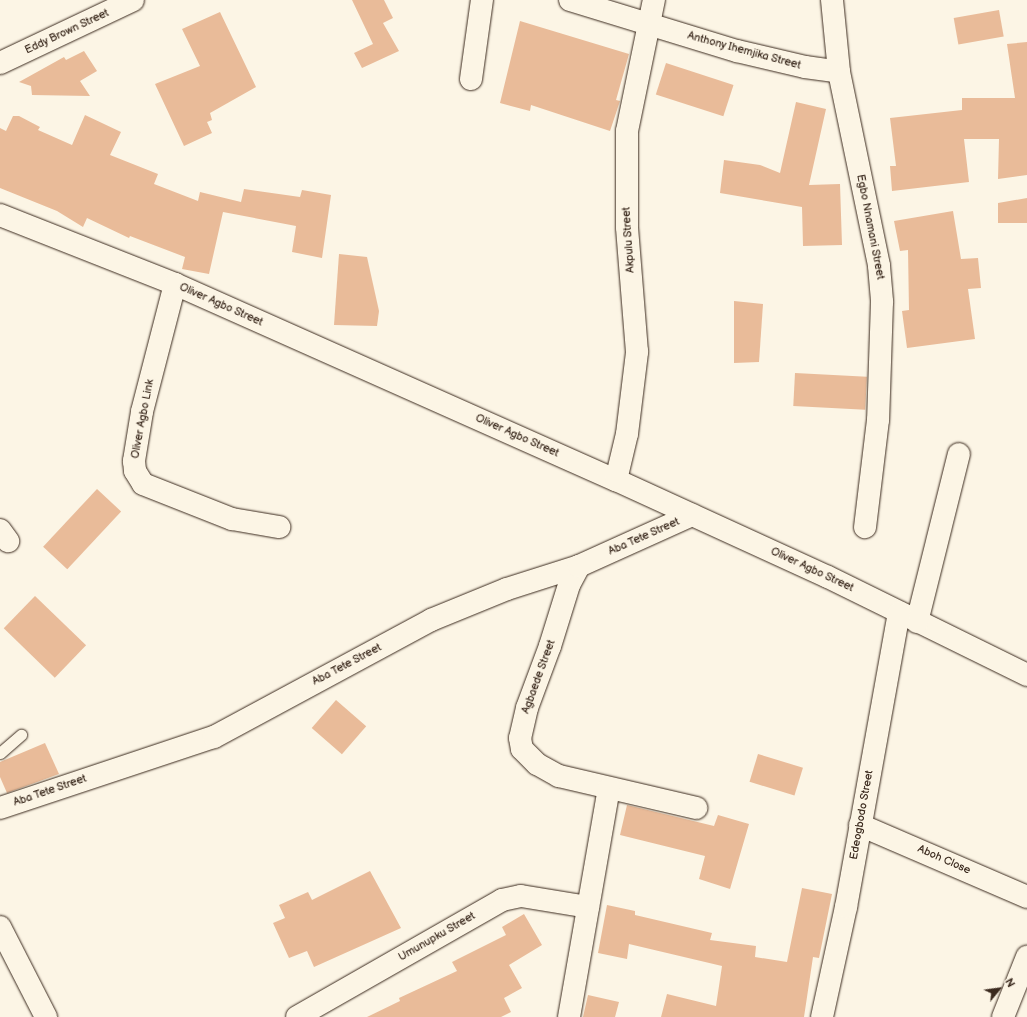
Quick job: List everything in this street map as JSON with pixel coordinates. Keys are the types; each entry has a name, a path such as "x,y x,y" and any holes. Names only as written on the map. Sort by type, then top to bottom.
{"street":[{"name":"Eddy Brown Street","path":"0,63 133,0"},
{"path":"471,79 482,0"},
{"name":"Anthony Ihemjika Street","path":"570,0 744,53 805,67 839,72"},
{"name":"Akpulu Street","path":"616,480 628,427 637,352 627,227 627,131 654,0"},
{"name":"Egbo Nnamani Street","path":"832,0 839,72 879,266 882,302 878,420 865,528"},
{"name":"Oliver Agbo Street","path":"0,215 175,284 616,480 828,577 908,618 1027,675"},
{"name":"Oliver Agbo Link","path":"175,284 142,412 134,460 135,470 143,484 232,519 279,527"},
{"name":"Edeogbodo Street","path":"822,1017 846,908 860,825 908,618 959,454"},
{"name":"Aba Tete Street","path":"0,808 214,737 431,620 507,589 579,566 692,515"},
{"name":"Agbaede Street","path":"579,566 569,585 550,646 529,699 520,738 522,749 537,764 559,776 696,808"},
{"path":"570,1017 609,788"},
{"name":"Aboh Close","path":"860,825 1027,897"},
{"name":"Umunupku Street","path":"297,1017 502,900 522,896 588,907"},
{"path":"0,927 46,1017"},
{"path":"1003,1017 1027,957"}],"lane":[{"path":"0,753 21,734"}],"building":[{"path":"352,0 384,0 393,18 383,23 399,51 362,68 354,53 373,44"},
{"path":"999,10 1004,37 958,45 954,18"},
{"path":"220,12 256,87 210,113 212,120 207,122 212,133 184,146 155,84 200,66 182,29"},
{"path":"520,21 629,54 616,100 620,101 610,131 531,105 530,111 500,103"},
{"path":"1027,42 1027,175 998,179 999,139 964,139 969,182 892,191 890,166 896,166 890,118 962,110 962,98 1015,98 1007,44"},
{"path":"84,51 97,71 80,81 90,96 32,95 31,86 19,82 64,57 66,60"},
{"path":"666,63 734,85 723,116 656,94"},
{"path":"796,102 826,109 809,185 840,184 842,245 803,246 802,207 720,193 724,160 760,165 780,173"},
{"path":"85,115 121,132 110,155 158,174 154,184 198,201 200,192 241,202 244,189 300,197 302,190 331,195 322,258 292,252 296,226 223,212 209,274 182,269 185,257 130,236 129,238 87,218 83,227 57,211 0,188 0,128 6,131 13,116 19,116 40,127 38,130 72,145"},
{"path":"1027,198 1027,223 998,223 998,203"},
{"path":"953,211 961,259 978,258 981,288 968,289 975,339 907,348 902,311 909,310 908,250 900,251 894,221"},
{"path":"339,254 367,257 379,311 377,326 334,325"},
{"path":"734,301 763,304 759,362 734,363"},
{"path":"795,373 867,377 865,410 793,406"},
{"path":"97,489 121,512 67,569 43,547"},
{"path":"35,596 86,645 55,678 4,628"},
{"path":"336,700 366,726 342,754 312,728"},
{"path":"45,743 59,774 7,793 0,777 0,762"},
{"path":"758,754 803,768 794,795 750,782"},
{"path":"627,805 714,826 718,815 749,824 730,889 699,879 705,856 620,835"},
{"path":"370,871 401,928 314,967 307,951 289,958 273,923 285,918 279,905 308,892 312,900"},
{"path":"802,888 832,894 819,958 813,957 804,1017 661,1017 667,994 716,1006 722,966 629,944 627,959 598,953 607,905 635,911 635,915 712,933 710,940 756,946 755,957 787,962"},
{"path":"524,914 542,945 509,965 522,988 504,998 511,1012 501,1017 367,1017 400,1001 399,998 457,971 452,962 506,935 502,927"},
{"path":"588,995 619,1002 615,1017 583,1017"}]}
